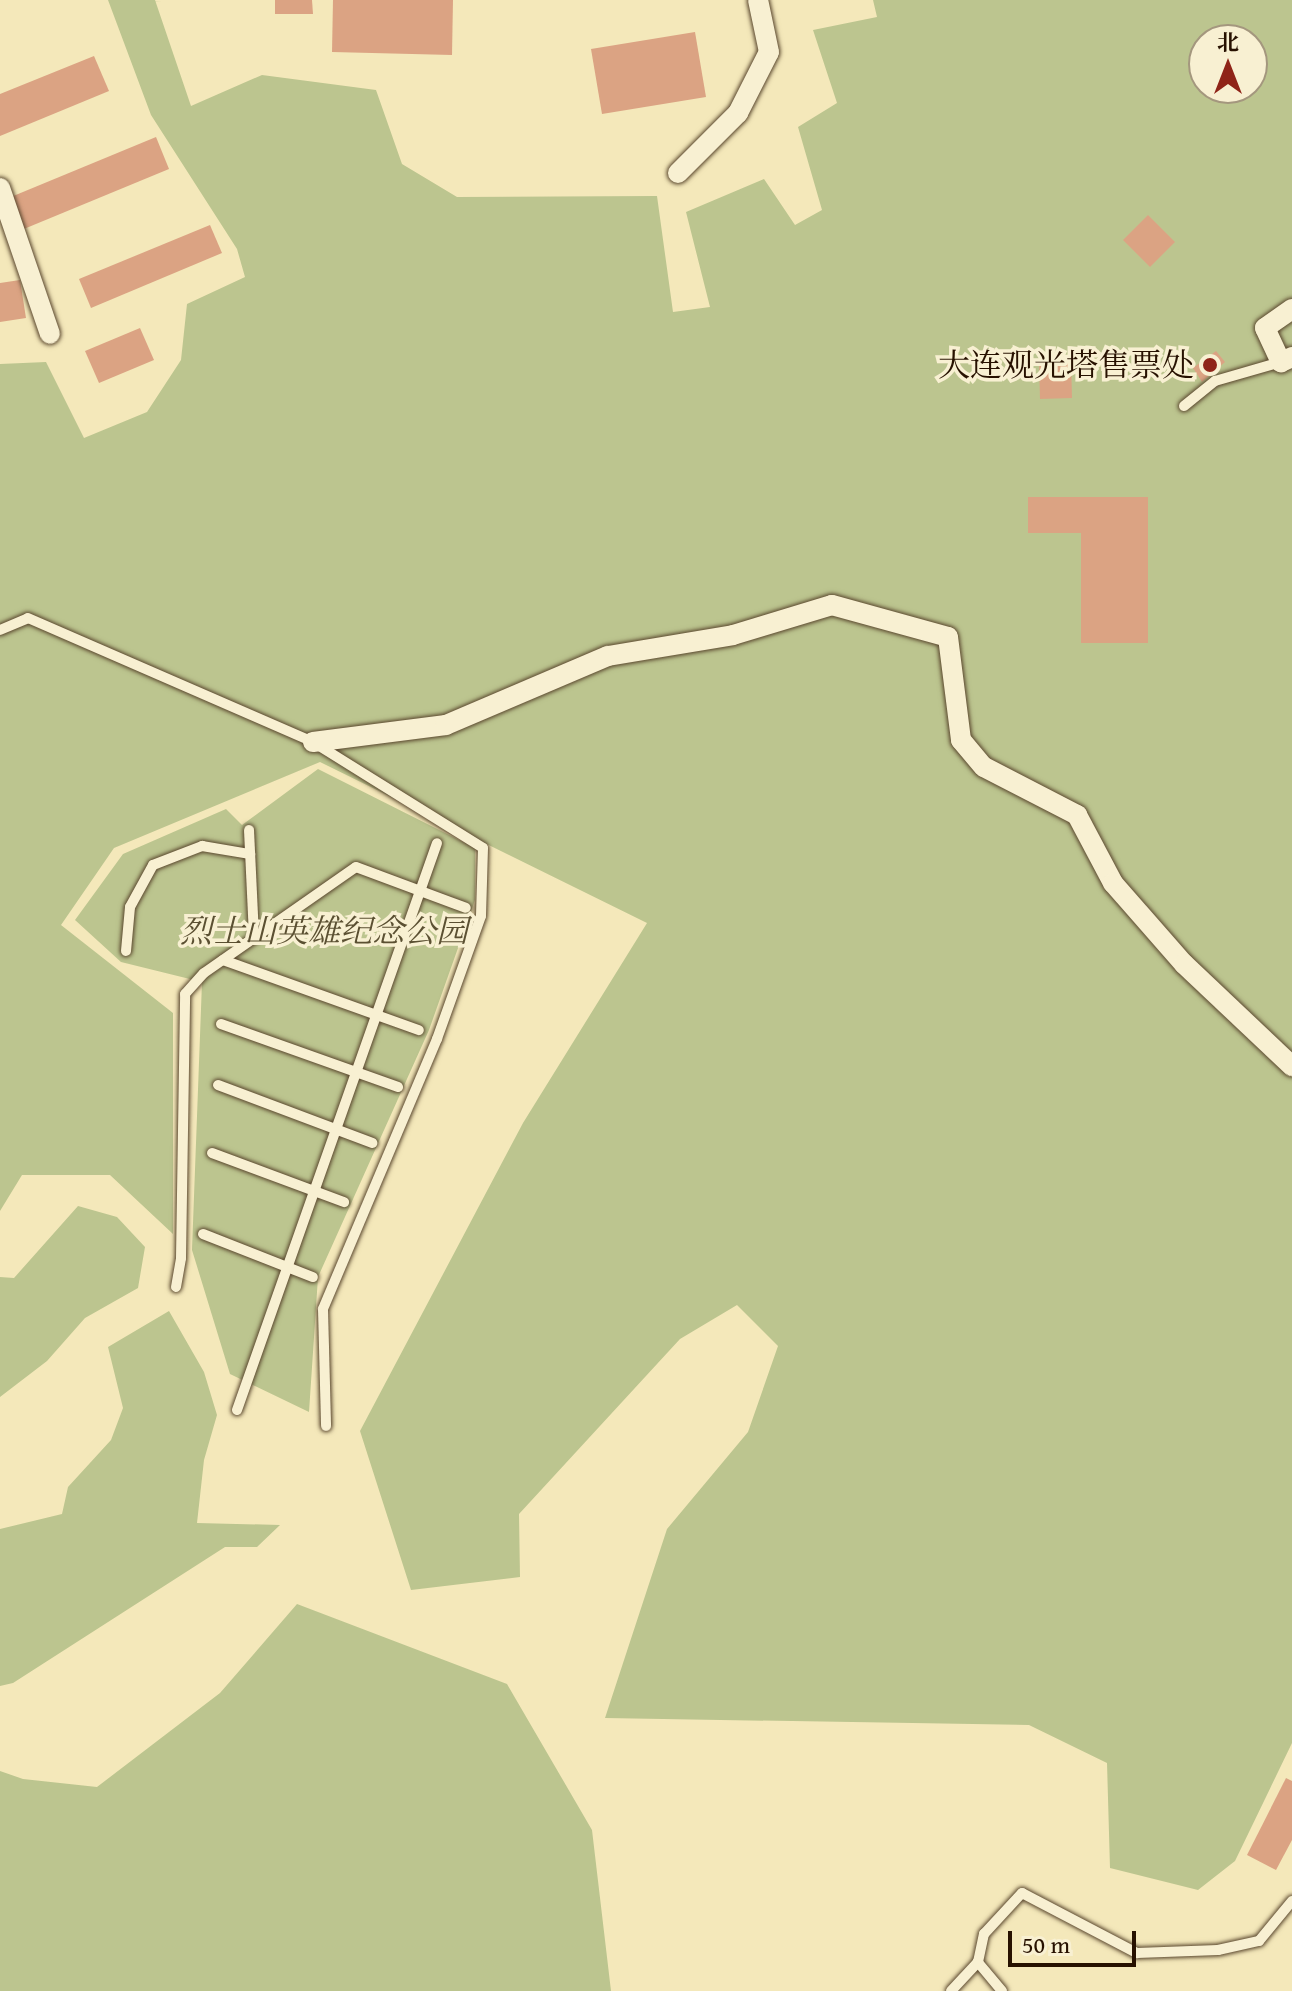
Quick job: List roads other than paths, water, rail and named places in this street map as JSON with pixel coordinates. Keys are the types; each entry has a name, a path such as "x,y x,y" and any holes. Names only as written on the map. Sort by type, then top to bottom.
{"street":[{"path":"678,173 738,113 769,52 758,0"},
{"path":"0,188 50,334"},
{"path":"1287,359 1265,328 1292,309"},
{"path":"313,742 446,725 608,656 733,635 832,605 948,637 961,740 984,767 1077,815 1113,883 1184,964 1292,1066"}],"lane":[{"path":"1184,406 1215,381 1287,359"},
{"path":"0,630 28,618 313,742 483,848 481,916 437,1039 323,1309 326,1426"},
{"path":"249,830 254,938"},
{"path":"237,1410 437,843"},
{"path":"126,951 130,907 153,865 202,846 250,854"},
{"path":"176,1287 181,1258 185,994 223,960 356,867 466,908"},
{"path":"223,960 419,1030"},
{"path":"221,1024 398,1087"},
{"path":"218,1085 372,1143"},
{"path":"212,1153 344,1202"},
{"path":"203,1234 313,1277"},
{"path":"951,1991 978,1962 984,1934 1022,1893 1137,1953 1218,1950 1259,1941 1292,1901"},
{"path":"978,1962 1002,1991"}],"place":[{"name":"大连观光塔售票处","path":"1210,365"}],"park label":[{"name":"烈士山英雄纪念公园","path":"324,931"}]}
